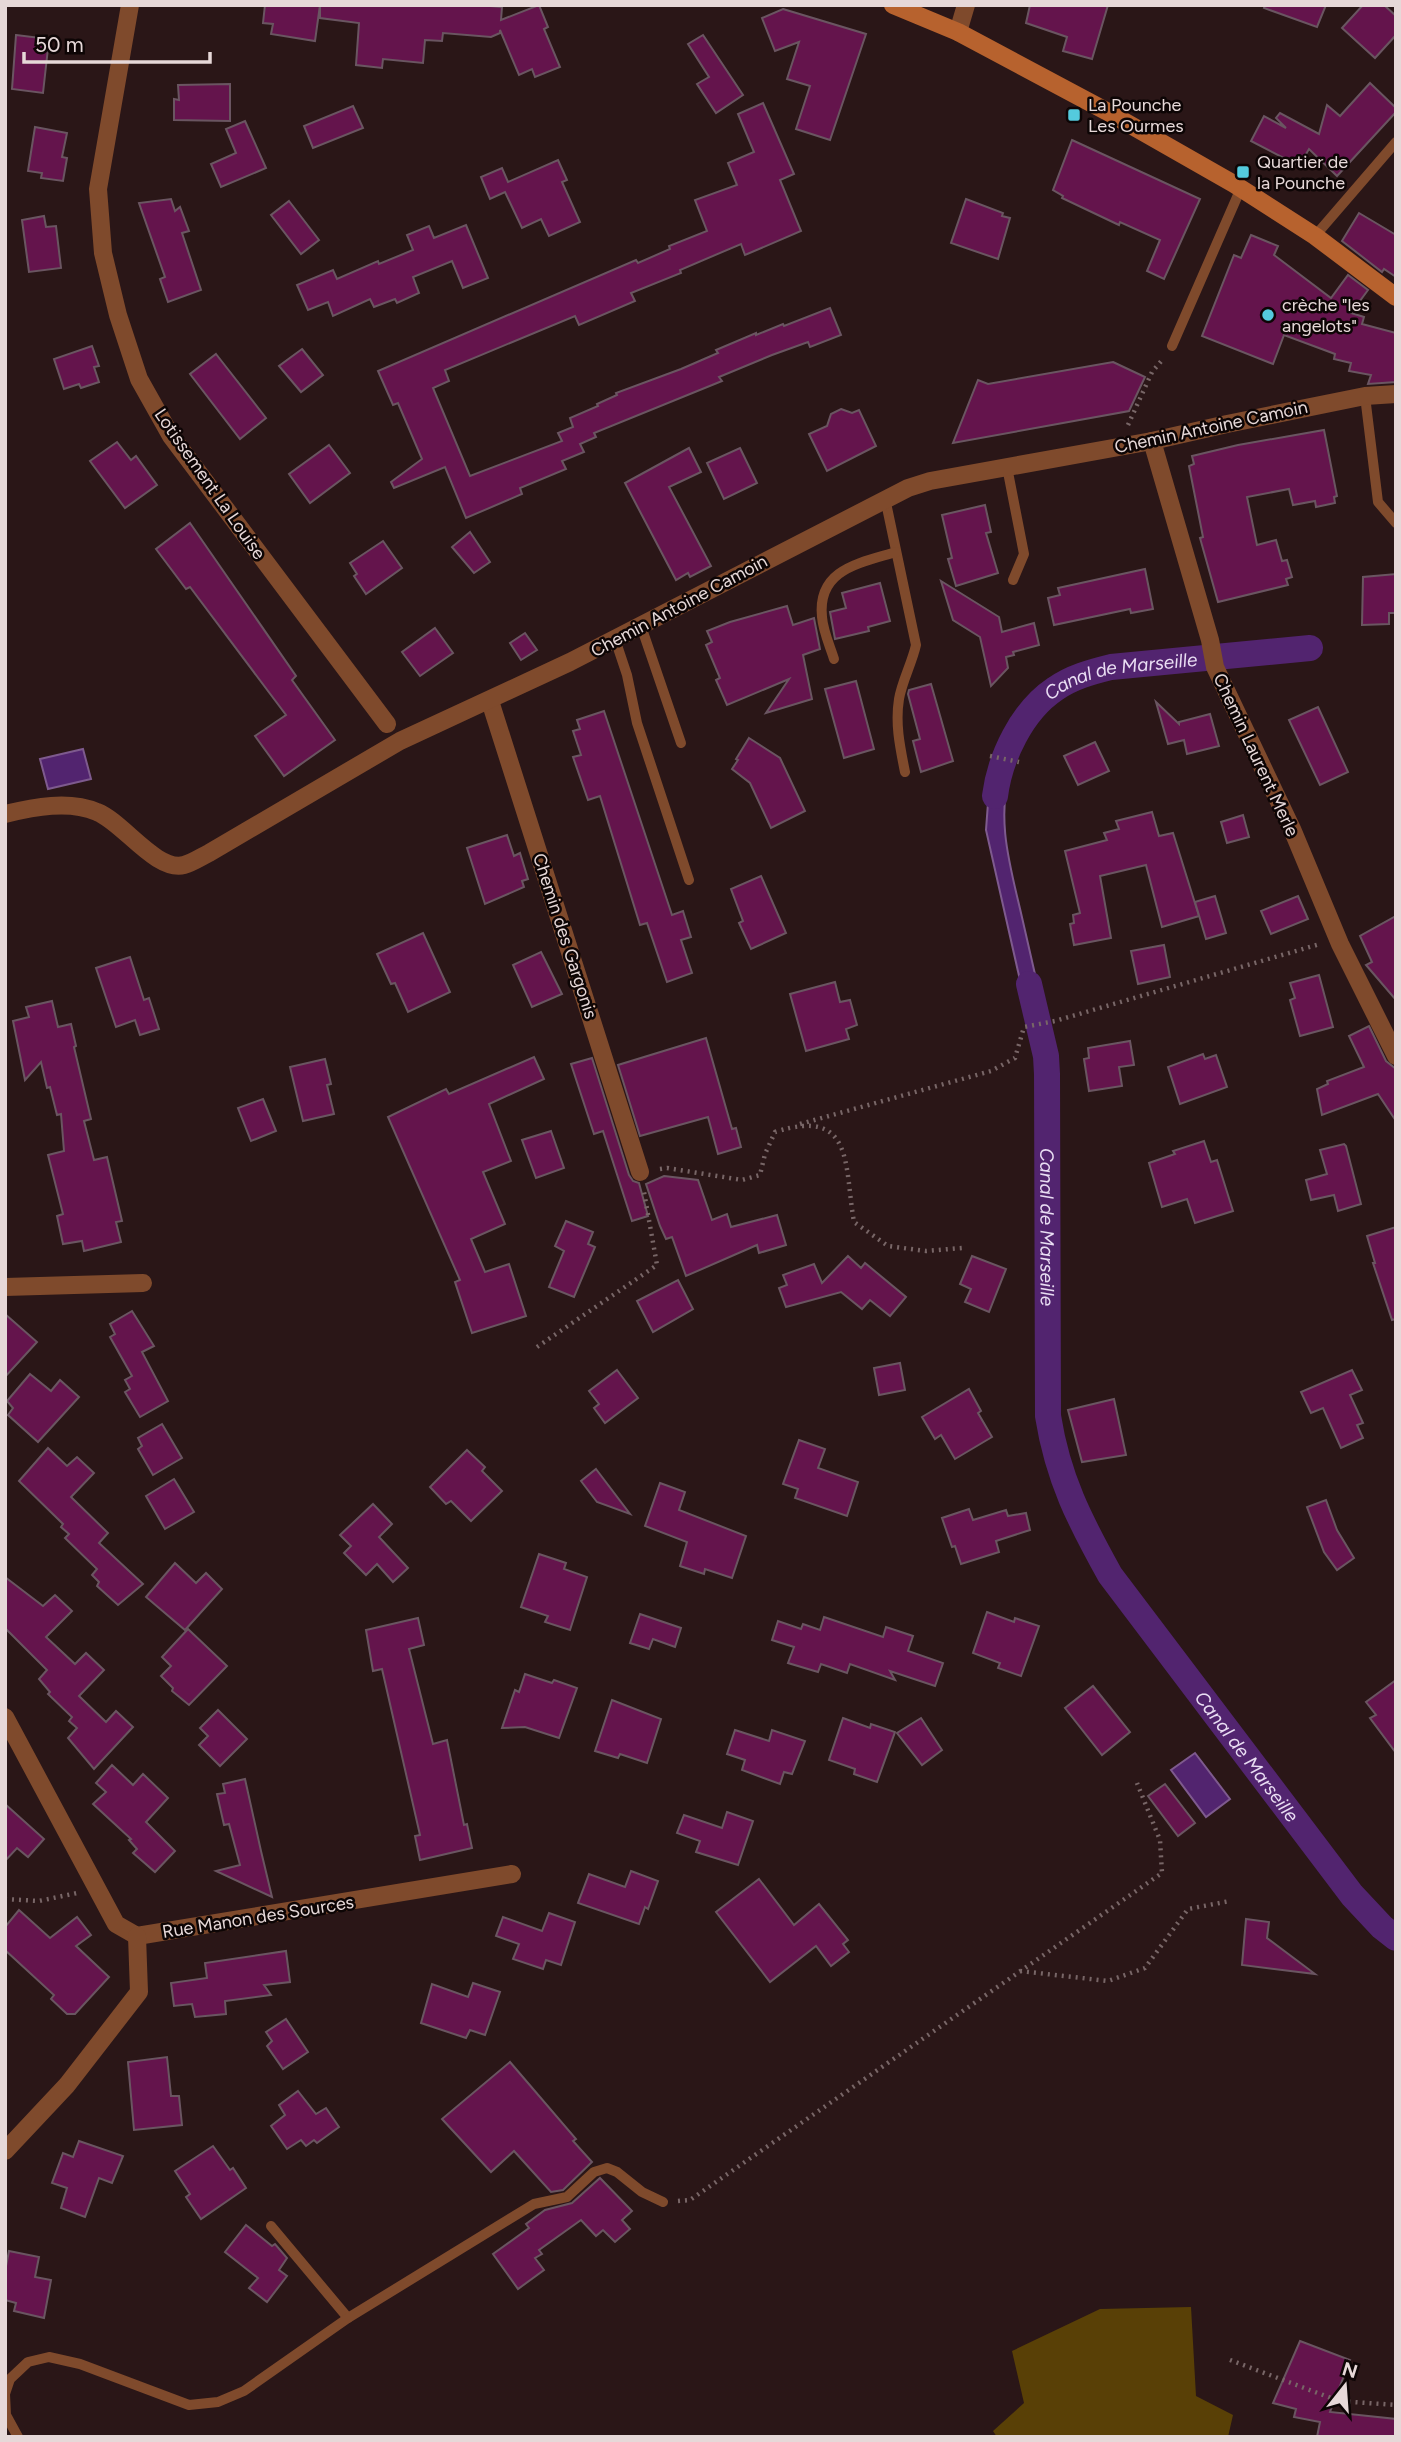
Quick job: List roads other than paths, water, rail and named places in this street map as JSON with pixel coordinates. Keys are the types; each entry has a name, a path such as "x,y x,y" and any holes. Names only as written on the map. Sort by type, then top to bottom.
{"street":[{"name":"Lotissement La Louise","path":"130,5 99,189 103,253 118,314 139,379 171,436 387,724"},
{"path":"893,5 958,32 1106,111 1241,188 1315,236 1396,298"},
{"path":"958,32 966,5"},
{"name":"Chemin Antoine Camoin","path":"6,813 53,806 72,806 99,812 160,861 182,866 209,853 400,741 490,701 641,626 885,498 930,481 1143,443 1365,396 1396,394"},
{"name":"Chemin Laurent Merle","path":"1143,443 1210,640 1215,667 1292,828 1337,939 1396,1056"},
{"name":"Chemin des Gargonis","path":"490,701 640,1172"},
{"path":"5,1287 142,1283"},
{"name":"Rue Manon des Sources","path":"5,1717 116,1924 137,1936 512,1874"},
{"name":"Rue Manon des Sources","path":"5,2151 67,2085 139,1992 137,1936"}],"lane":[{"path":"1315,236 1396,142"},
{"path":"1172,346 1241,188"},
{"path":"1365,396 1378,502 1396,523"},
{"path":"1007,467 1024,554 1013,580"},
{"path":"885,498 916,645 899,696 897,727 905,772"},
{"path":"834,659 822,617 823,591 838,573 848,567 896,552"},
{"path":"641,626 681,743"},
{"path":"615,639 627,675 637,723 689,880"},
{"path":"18,2437 6,2416 5,2394 9,2379 28,2362 48,2357 80,2364 189,2405 218,2402 244,2390 348,2318 534,2204 567,2197 594,2172 607,2168 617,2172 642,2192 663,2202"},
{"path":"271,2226 348,2318"}],"waterway":[{"name":"Canal de Marseille","path":"995,796 1002,766 1014,736 1043,698 1068,681 1111,667 1310,648"},
{"name":"Canal de Marseille","path":"1029,984 1046,1056 1048,1416 1064,1480 1080,1518 1110,1575 1352,1895 1396,1938"}],"place":[{"name":"La Pounche Les Ourmes","path":"1074,115"},
{"name":"Quartier de la Pounche","path":"1243,172"},
{"name":"crèche \"les angelots\"","path":"1268,315"}]}
